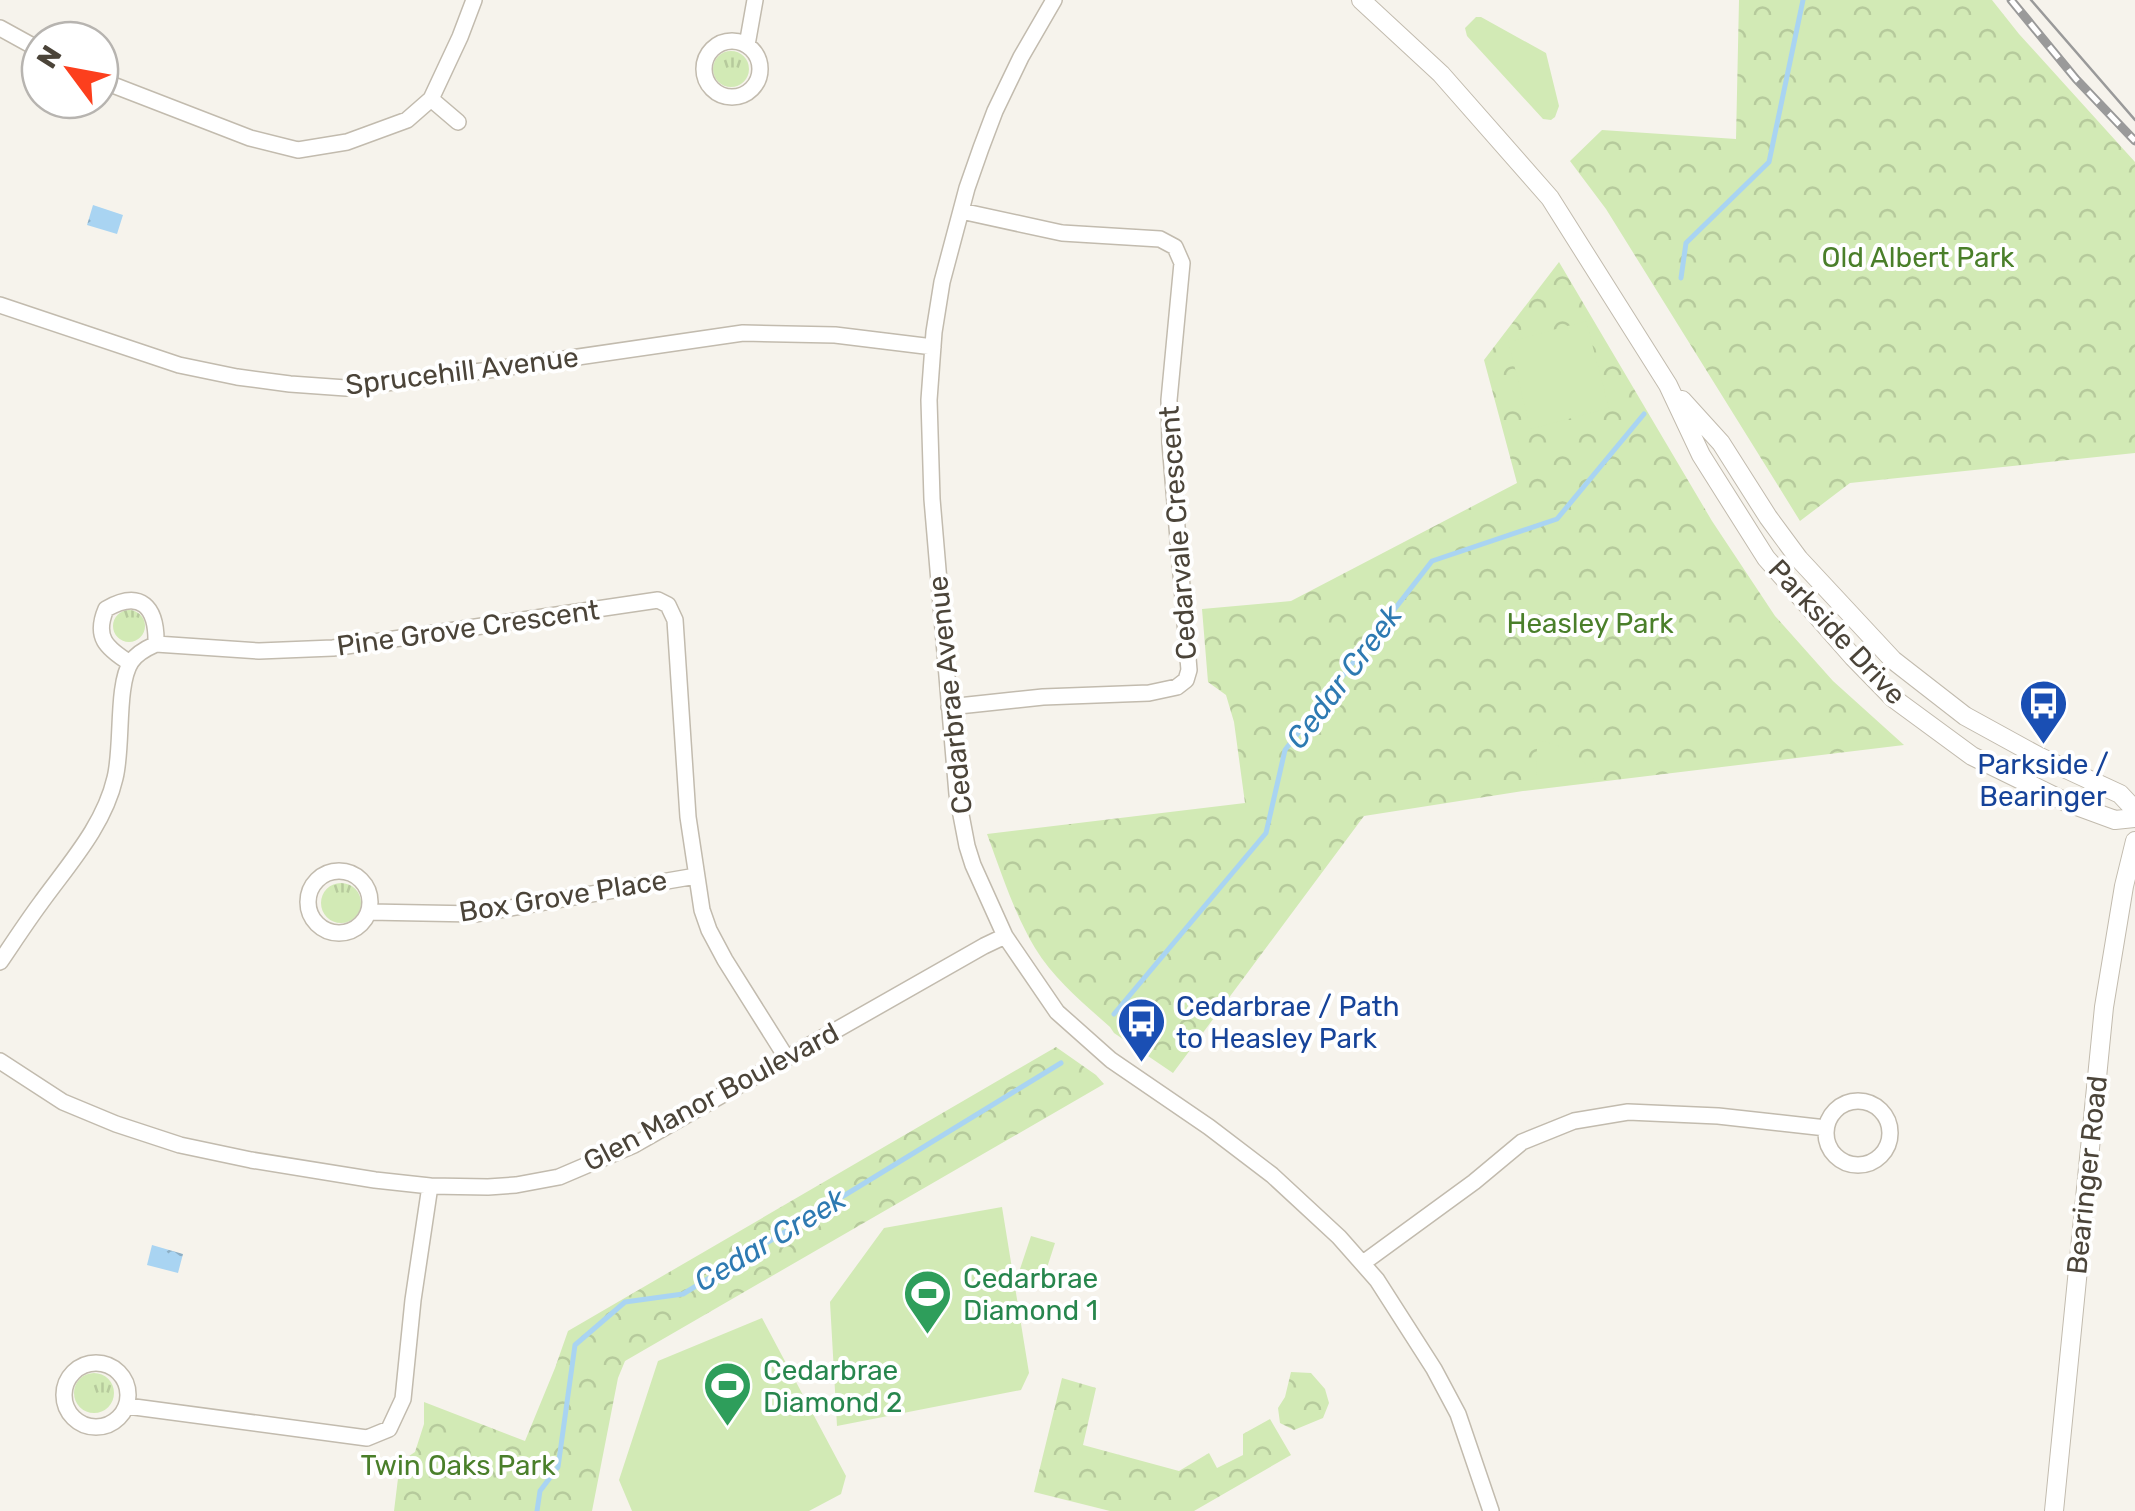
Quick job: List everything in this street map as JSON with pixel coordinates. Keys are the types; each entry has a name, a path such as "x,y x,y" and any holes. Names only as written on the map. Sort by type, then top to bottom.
{"street":[{"path":"120,88 250,138 298,150 347,142 407,120 431,99 474,0"},
{"path":"747,45 755,0"},
{"name":"Cedarbrae Avenue","path":"1054,0 995,111 942,282 933,347 930,460 957,794 972,865 1005,936 1058,1012 1111,1060 1272,1175 1339,1237 1377,1280 1458,1414 1491,1511"},
{"name":"Parkside Drive","path":"1362,0 1441,74 1550,198 1668,385 1701,455 1766,558 1852,656 1894,698 1972,756 2099,814 2116,820 2135,814 2120,794 2038,756 1966,716 1893,660 1800,559 1768,517 1722,443 1668,385"},
{"path":"431,99 458,122"},
{"name":"Cedarvale Crescent","path":"949,706 1149,693 1177,687 1186,680 1189,670 1169,418 1182,263 1178,253 1160,238 1062,233 961,212"},
{"name":"Sprucehill Avenue","path":"0,305 180,365 237,377 346,388 742,334 836,335 933,347"},
{"path":"0,962 104,810 116,774 121,698 130,663 156,644 156,625 150,609 124,600 106,609 101,621 102,640 130,663"},
{"name":"Pine Grove Crescent","path":"156,644 260,651 333,648 658,600 668,604 675,620 688,817 702,910 708,930 786,1057"},
{"name":"Bearinger Road","path":"2054,1511 2104,1007 2135,841"},
{"name":"Box Grove Place","path":"348,872 362,880 368,890 369,912 356,928 346,933 329,932 312,918 310,891 324,874 348,872"},
{"name":"Box Grove Place","path":"369,912 476,914 696,876"},
{"name":"Glen Manor Boulevard","path":"0,1061 64,1102 180,1145 360,1178 430,1186 516,1185 560,1177 641,1142 1005,936"},
{"path":"1859,1101 1881,1110 1890,1134 1886,1150 1878,1158 1860,1165 1849,1164 1832,1151 1826,1128 1836,1109 1859,1101"},
{"path":"1363,1263 1522,1142 1574,1121 1628,1112 1718,1116 1826,1128"},
{"path":"127,1406 367,1438 389,1430 403,1399 430,1186"},
{"path":"88,1364 108,1365 126,1383 127,1406 106,1426 84,1425 68,1411 65,1388 78,1369 88,1364"}],"green space":[{"name":"Old Albert Park","path":"1739,0 1992,0 2135,162 2135,453 1850,483 1800,521 1606,209 1570,161 1602,130 1736,139"},
{"path":"1476,17 1546,53 1559,106 1555,117 1543,119 1467,36 1465,28"},
{"path":"731,51 744,56 749,69 744,82 731,87 718,82 713,69 718,56"},
{"name":"Heasley Park","path":"1559,262 1712,521 1775,616 1833,681 1904,745 1523,791 1364,816 1173,1073 1114,1033 1043,959 1014,907 987,834 1245,803 1234,722 1226,695 1208,682 1202,609 1291,601 1517,483 1484,360"},
{"path":"1586,321 1609,408 1531,429 1508,342"},
{"path":"129,610 140,615 145,626 140,637 129,642 118,637 113,626 118,615"},
{"path":"1538,740 1573,753 1586,764 1595,781 1537,788"},
{"path":"341,883 355,889 361,903 355,917 341,923 327,917 321,903 327,889"},
{"name":"Twin Oaks Park","path":"1056,1047 1104,1084 625,1361 618,1378 592,1511 394,1511 400,1462 415,1452 424,1424 424,1402 525,1441 568,1331"},
{"name":"Cedarbrae Diamond 1","path":"1002,1207 1029,1373 1021,1390 837,1426 830,1302 884,1228"},
{"path":"1031,1236 1055,1243 1043,1280 1019,1272"},
{"name":"Cedarbrae Diamond 2","path":"762,1318 846,1476 841,1494 809,1511 632,1511 619,1480 658,1361"},
{"path":"1291,1372 1311,1373 1325,1389 1329,1403 1323,1418 1294,1430 1280,1423 1278,1408"},
{"path":"94,1373 108,1379 114,1393 108,1407 94,1413 80,1407 74,1393 80,1379"},
{"path":"1062,1378 1096,1388 1083,1445 1179,1471 1209,1453 1217,1468 1243,1455 1243,1434 1270,1419 1291,1455 1194,1511 1110,1511 1034,1492"}],"water":[{"path":"93,205 123,215 117,234 87,225"},
{"path":"152,1245 183,1254 178,1273 147,1265"}],"waterway":[{"name":"Cedar Creek","path":"1681,278 1686,243 1769,162 1803,0"},
{"name":"Cedar Creek","path":"1114,1014 1266,833 1285,750 1432,561 1557,519 1644,414"},
{"name":"Cedar Creek","path":"537,1511 540,1491 558,1467 575,1345 625,1302 683,1294 1061,1063"}],"tram line":[{"path":"2031,0 2135,120"}],"railway":[{"path":"2011,0 2076,79 2135,141"}],"place":[{"name":"Parkside / Bearinger","path":"2043,746"},
{"name":"Cedarbrae / Path to Heasley Park","path":"1141,1064"},
{"name":"Cedarbrae Diamond 1","path":"928,1336"},
{"name":"Cedarbrae Diamond 2","path":"728,1428"}]}
